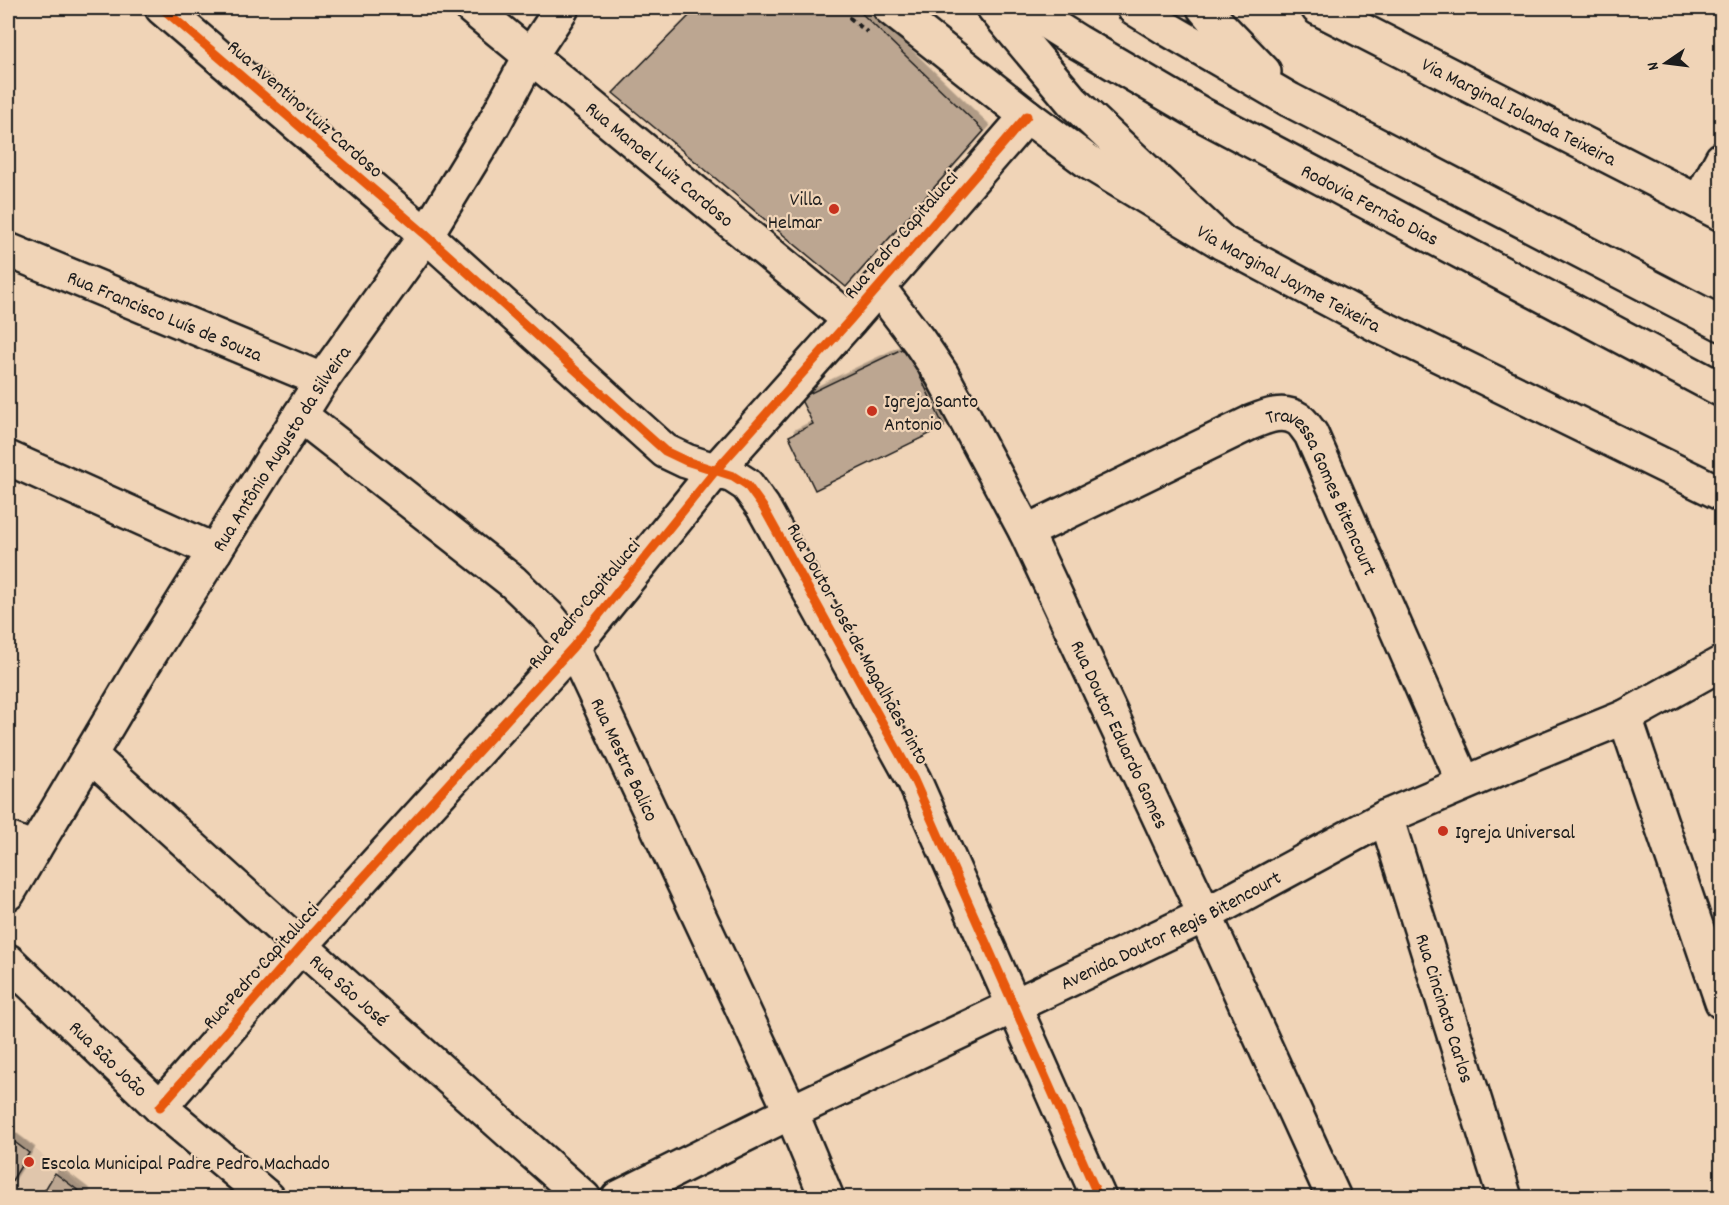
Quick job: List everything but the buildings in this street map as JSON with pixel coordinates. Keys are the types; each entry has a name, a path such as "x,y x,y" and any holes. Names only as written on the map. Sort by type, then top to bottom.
{"main road":[{"name":"Rua Aventino Luiz Cardoso","path":"162,8 426,235"},
{"name":"Rua Manoel Luiz Cardoso","path":"472,8 850,320"},
{"name":"Rua Antônio Augusto da Silveira","path":"8,893 21,844 90,755 142,667 322,380 426,235 492,127 531,55 562,8"},
{"name":"Via Marginal Jayme Teixeira","path":"890,8 1090,163 1223,243 1379,326 1722,494"},
{"path":"994,8 1072,101 1223,243"},
{"name":"Rodovia Fernão Dias","path":"1024,8 1211,119 1722,390"},
{"path":"1134,8 1290,100 1722,324"},
{"path":"1204,8 1290,100"},
{"name":"Via Marginal Iolanda Teixeira","path":"1318,8 1710,208"},
{"name":"Rua Pedro Capitalucci","path":"160,1107 300,946 573,647 716,470 1027,116"},
{"path":"1710,208 1722,159"},
{"name":"Rua Doutor José de Magalhães Pinto","path":"426,235 665,451 686,461 733,476 747,485 763,507 914,780 1099,1197"},
{"name":"Rua Francisco Luís de Souza","path":"8,250 322,380"},
{"name":"Rua Doutor Eduardo Gomes","path":"878,287 942,375 1026,532 1334,1197"},
{"name":"Travessa Gomes Bitencourt","path":"1026,532 1267,416 1285,414 1299,419 1311,434 1464,783"},
{"name":"Rua Mestre Balico","path":"300,415 513,582 549,616 573,647 790,1112 827,1197"},
{"path":"8,458 215,551"},
{"name":"Avenida Doutor Regis Bitencourt","path":"618,1197 790,1112 1205,915 1386,817 1624,717 1722,663"},
{"path":"1624,717 1722,1002"},
{"name":"Rua São José","path":"90,755 300,946 584,1197"},
{"name":"Rua Cincinato Carlos","path":"1386,817 1505,1197"},
{"name":"Rua São João","path":"8,962 160,1107 268,1197"}],"shaded area":[{"name":"Escola Municipal Padre Pedro Machado","path":"8,1127 94,1197 8,1197"}],"cycle path":[{"path":"162,8 426,235 665,451 686,461 733,476 747,485 763,507 914,780 1099,1198"},
{"path":"160,1107 301,946 573,647 716,470 1027,116"}],"place":[{"name":"Villa Helmar","path":"834,209"},
{"name":"Igreja Santo Antonio","path":"872,411"},
{"name":"Igreja Universal","path":"1443,831"},
{"name":"Escola Municipal Padre Pedro Machado","path":"29,1162"}]}
